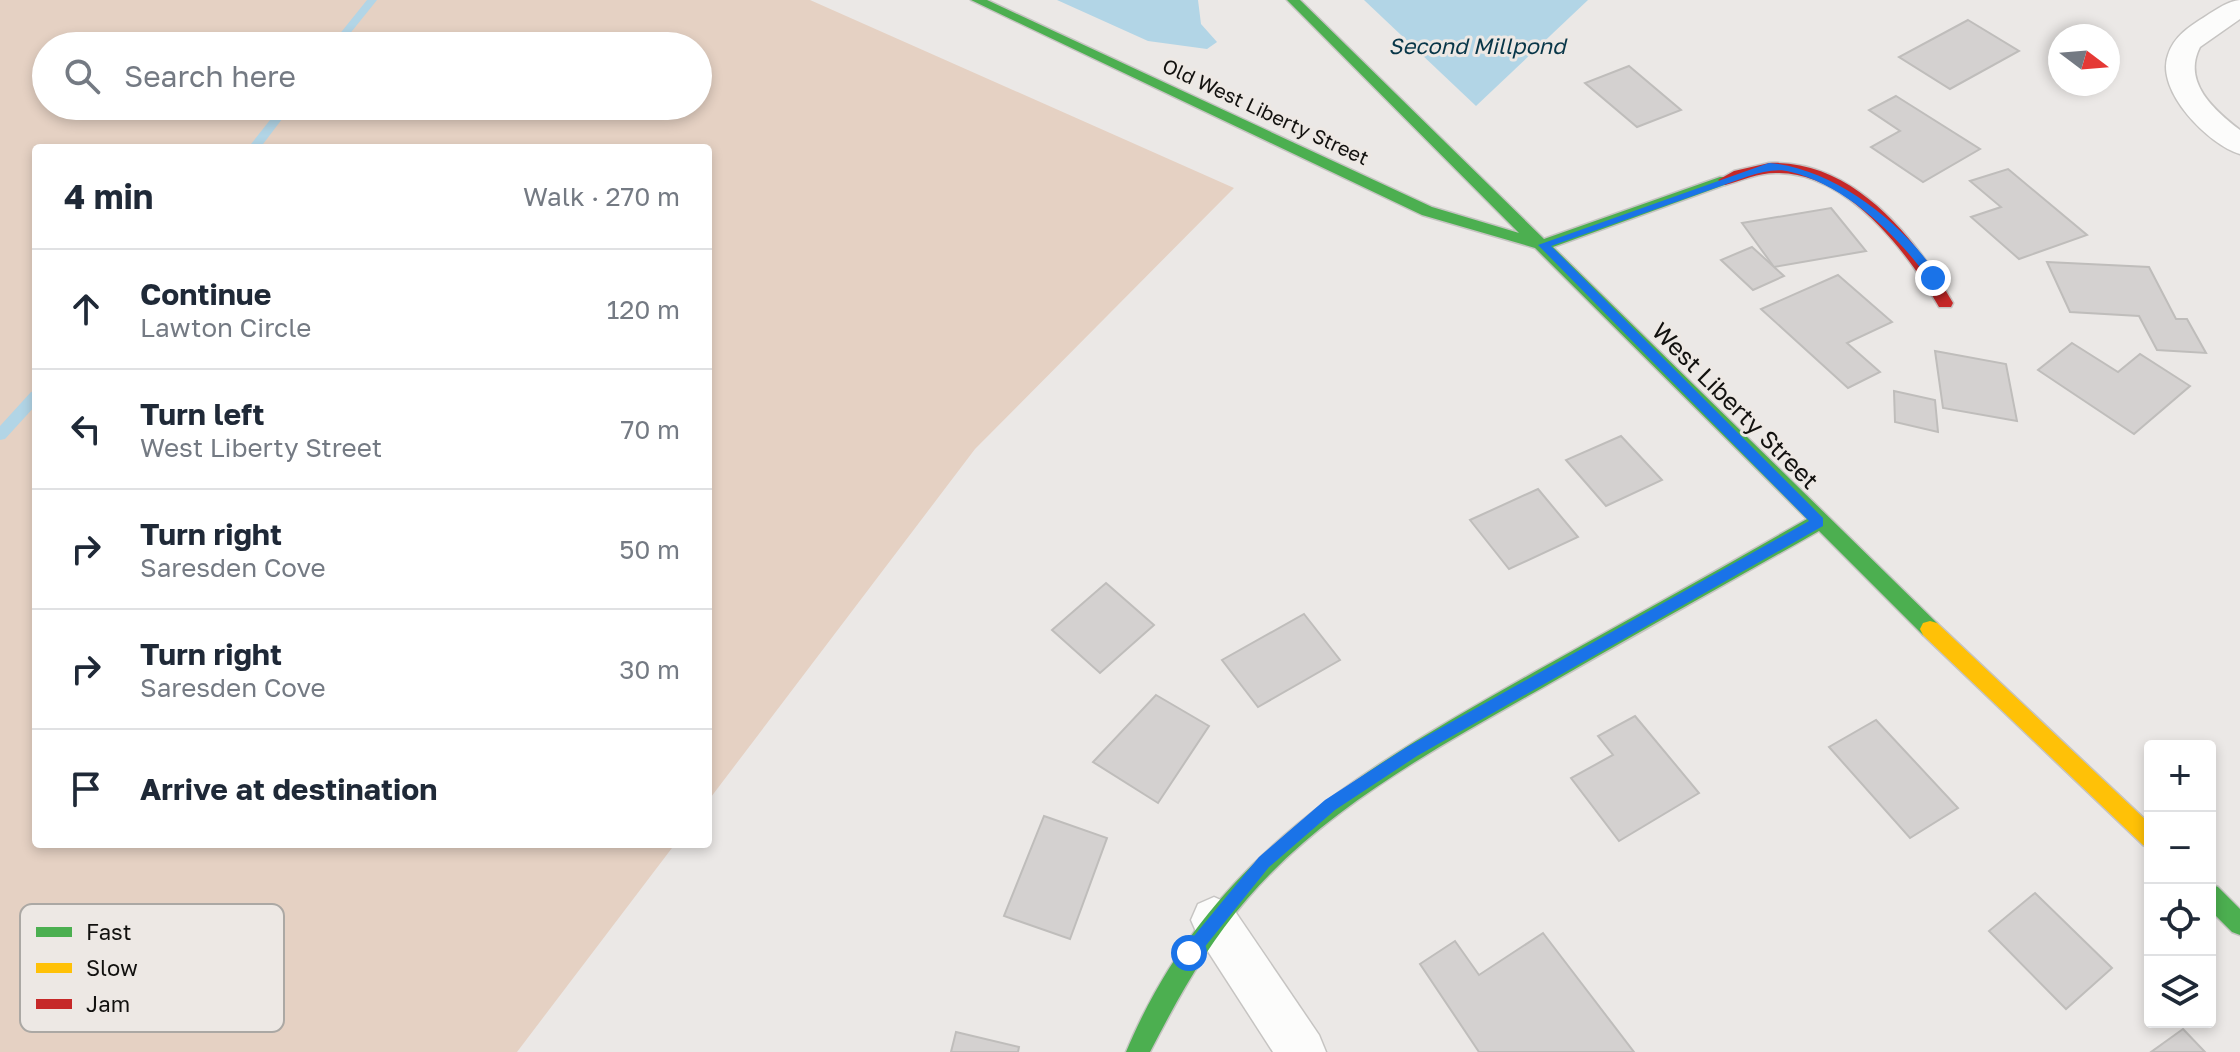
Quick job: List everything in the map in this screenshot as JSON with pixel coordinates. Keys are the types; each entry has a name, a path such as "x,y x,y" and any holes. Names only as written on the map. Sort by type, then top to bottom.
{"street":[{"name":"Old West Liberty Street","path":"977,0 1427,211 1543,245"},
{"name":"West Liberty Street","path":"1293,0 1543,245 1818,522 2144,832"},
{"path":"2240,7 2189,41 2180,56 2181,79 2189,97 2207,118 2240,144"},
{"path":"1543,245 1745,173 1769,167 1792,168 1842,190 1916,252 1945,303"},
{"path":"1138,1052 1159,1005 1189,953 1214,920 1264,862 1330,805 1412,752 1818,522"},
{"path":"2216,901 2240,924"},
{"path":"1214,920 1302,1052"}],"shaded area":[{"path":"0,0 810,0 1234,188 975,449 712,796 712,144 32,144 32,848 672,848 517,1052 0,1052"}],"water":[{"path":"1057,0 1198,0 1201,24 1217,42 1207,49 1148,41"},
{"name":"Second Millpond","path":"1364,0 1588,0 1476,106"}],"building":[{"path":"1968,20 2019,51 1950,89 1899,57"},
{"path":"1629,66 1681,110 1637,127 1585,83"},
{"path":"1896,96 1980,149 1923,182 1871,147 1900,131 1869,110"},
{"path":"2008,169 2087,235 2019,259 1971,217 2001,207 1970,181"},
{"path":"1831,208 1866,251 1774,267 1742,223"},
{"path":"1752,247 1784,276 1753,290 1721,260"},
{"path":"2047,262 2149,267 2176,319 2187,319 2206,353 2157,350 2139,316 2070,312"},
{"path":"1838,275 1892,322 1847,343 1880,372 1848,388 1761,309"},
{"path":"2072,343 2118,372 2140,354 2190,386 2134,434 2038,370"},
{"path":"1935,351 2006,364 2017,421 1943,408"},
{"path":"1894,391 1935,400 1938,432 1895,422"},
{"path":"1621,436 1662,480 1606,506 1566,460"},
{"path":"1538,489 1578,537 1509,569 1470,520"},
{"path":"1106,583 1154,625 1100,673 1052,630"},
{"path":"1304,614 1340,660 1258,707 1222,660"},
{"path":"1156,695 1209,726 1158,803 1093,762"},
{"path":"1635,716 1699,793 1619,841 1571,778 1613,755 1598,736"},
{"path":"1876,720 1958,808 1910,838 1829,747"},
{"path":"1044,816 1107,838 1070,939 1004,916"},
{"path":"2035,893 2112,968 2066,1009 1989,931"},
{"path":"1543,933 1634,1052 1479,1052 1420,964 1455,941 1479,975"},
{"path":"2183,1029 2205,1052 2151,1052"},
{"path":"956,1032 1019,1047 1018,1052 951,1052"}],"waterway":[{"path":"346,32 372,0"},
{"path":"257,144 276,120"},
{"path":"0,435 32,400"}],"traffic: fast":[{"path":"977,0 1427,211 1543,245 1725,180"},
{"path":"1293,0 1930,629"},
{"path":"1138,1052 1177,980 1222,912 1258,871 1321,816 1389,768 1460,724 1818,522"},
{"path":"2216,901 2240,924"}],"traffic: slow":[{"path":"1930,629 2144,832"}],"traffic: jam":[{"path":"1725,180 1754,171 1785,168 1810,173 1834,183 1857,198 1899,238 1945,303"}],"route":[{"path":"1189,953 1264,862 1330,805 1412,752 1818,522 1543,245 1745,173 1769,167 1792,168 1842,190 1916,252 1933,278"}]}
